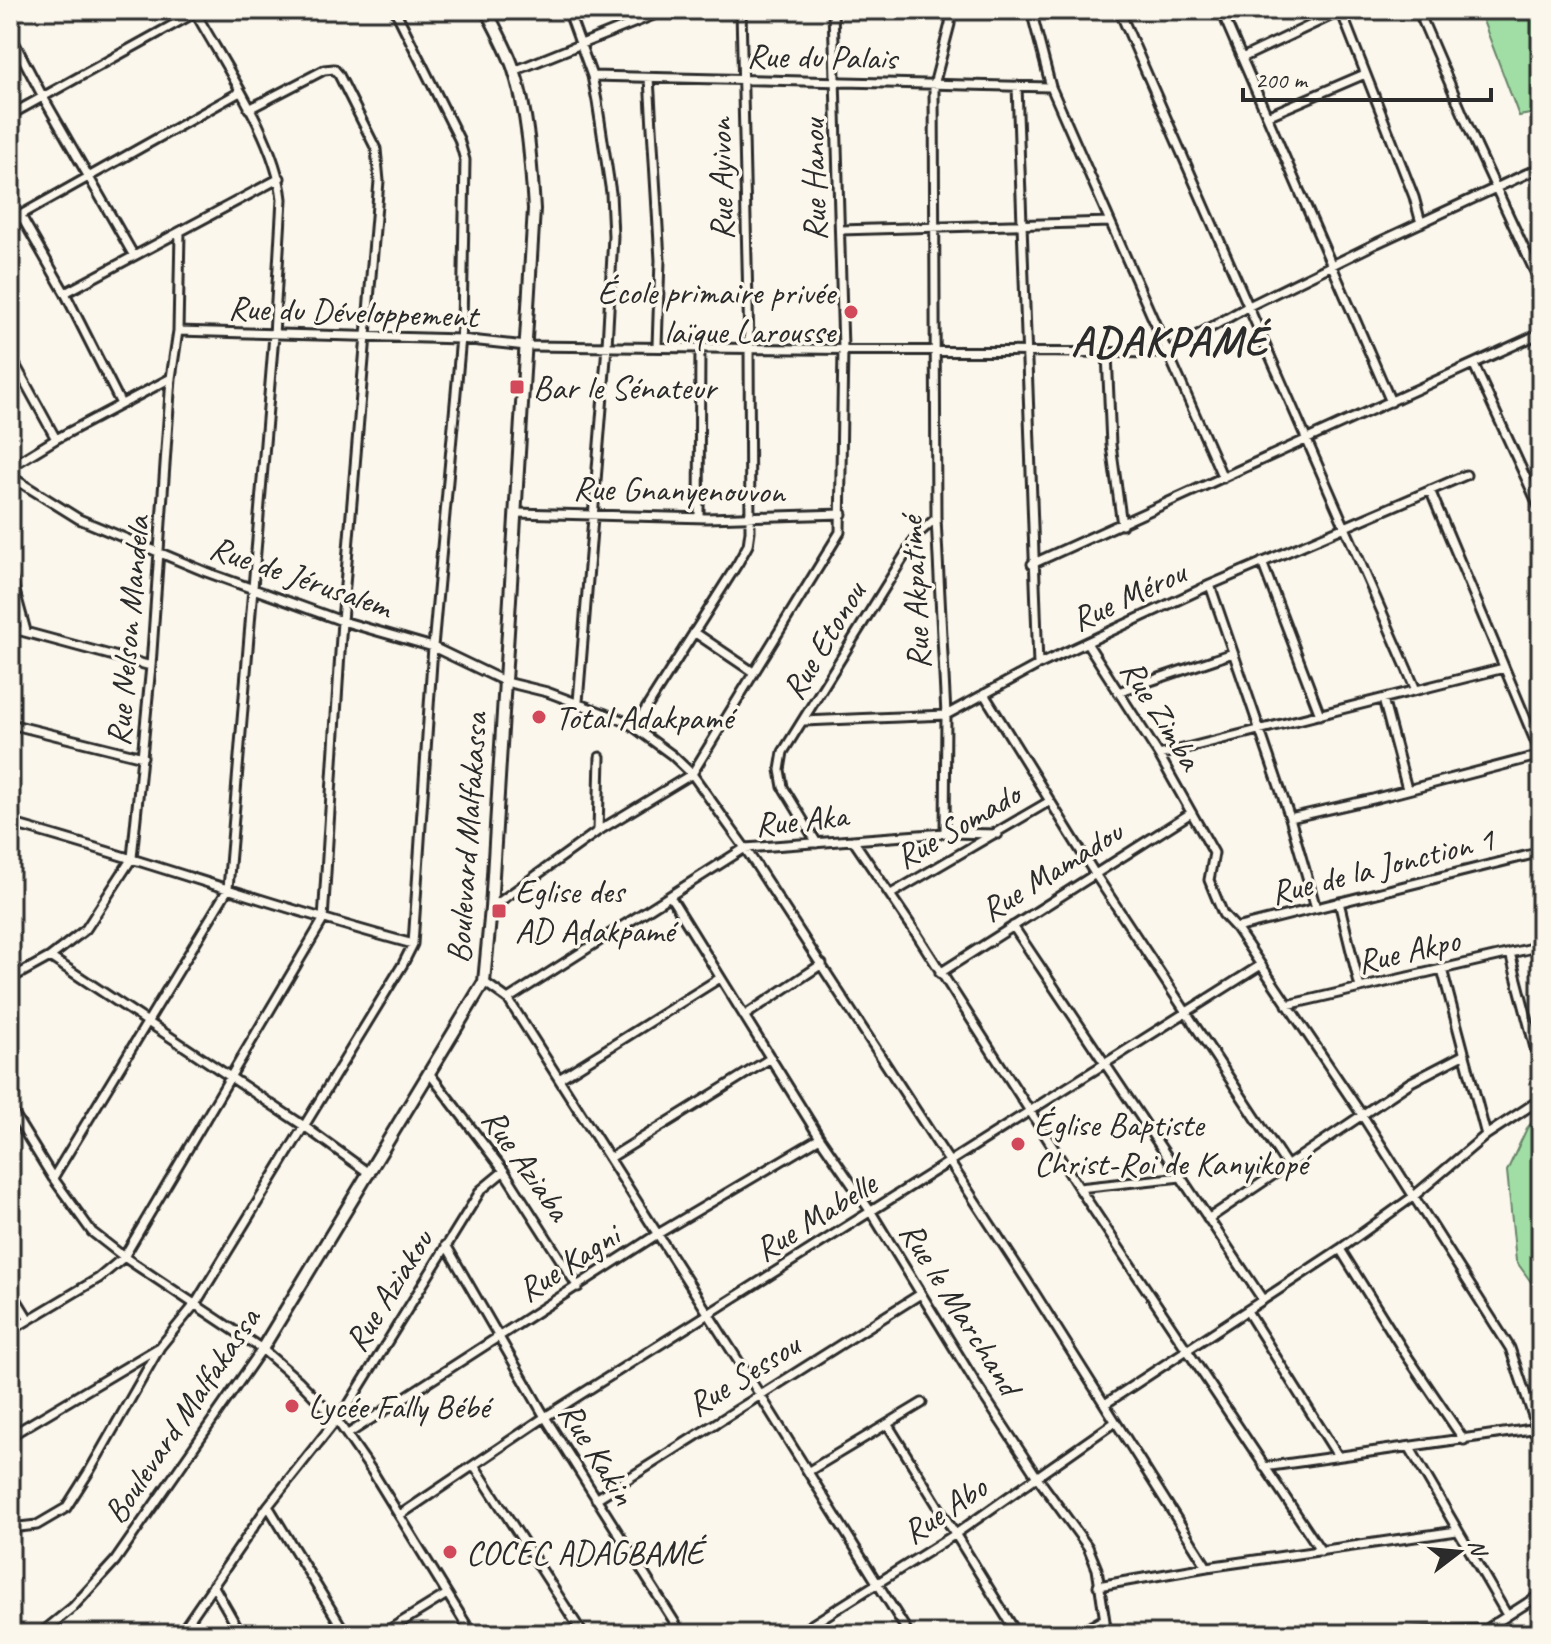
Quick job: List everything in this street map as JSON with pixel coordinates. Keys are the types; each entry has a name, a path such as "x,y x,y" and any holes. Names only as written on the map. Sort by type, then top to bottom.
{"street":[{"path":"10,14 17,10"},
{"path":"10,1528 37,1525 66,1508 160,1347 196,1303 413,944 433,647 461,339 465,160 459,139 395,10"},
{"name":"Boulevard Malfakassa","path":"40,1634 73,1607 115,1561 262,1349 484,982 506,682 534,209 531,158 514,71 486,10"},
{"path":"568,10 592,76 611,193 613,236 578,702"},
{"path":"514,71 666,10"},
{"name":"Rue Ayivon","path":"635,726 748,545 751,517 749,346 741,10"},
{"name":"Rue Hanou","path":"833,10 843,349 842,514"},
{"name":"Rue Akpatimé","path":"945,833 946,715 936,518 934,85 951,10"},
{"path":"1031,10 1051,87 1223,478"},
{"path":"1119,10 1416,690"},
{"path":"1221,10 1391,402"},
{"path":"1242,58 1342,10 1414,197 1421,223"},
{"path":"1418,10 1541,285"},
{"path":"10,115 196,11 249,109 280,178 282,199 274,335 228,889 53,1178"},
{"path":"10,34 134,256"},
{"path":"10,1331 99,1278 124,1257 323,920 342,621 379,181 376,149 334,69 324,70 249,109"},
{"path":"1267,116 1365,74"},
{"name":"Rue du Palais","path":"592,76 1051,87"},
{"path":"649,78 660,260 657,346"},
{"path":"1017,86 1038,665"},
{"path":"10,221 240,92"},
{"path":"1166,353 1247,307 1541,167"},
{"path":"65,293 280,178"},
{"path":"21,216 65,293 121,404"},
{"path":"840,230 1110,222"},
{"name":"Rue Nelson Mandela","path":"10,979 50,957 86,929 132,858 151,666 171,378 178,331 180,232"},
{"name":"Rue du Développement","path":"178,331 368,339 461,339 526,346 749,346 1166,353"},
{"path":"1032,564 1541,333"},
{"path":"699,518 700,346"},
{"path":"1107,353 1111,445 1122,525"},
{"path":"10,355 56,439"},
{"path":"1474,365 1541,511"},
{"path":"10,467 171,378"},
{"name":"Rue Mérou","path":"804,721 946,715 1038,665 1210,585 1466,475"},
{"name":"Rue de Jérusalem","path":"10,476 79,519 160,553 342,621 433,647 506,682 578,702 635,726 692,774 822,964 1207,1567"},
{"path":"1290,818 1541,755 1430,490"},
{"name":"Rue Gnanyenouvon","path":"516,513 699,518 842,514"},
{"path":"491,908 598,831 692,774 838,535 842,514"},
{"name":"Rue Etonou","path":"817,843 783,787 780,770 783,752 918,534 936,518"},
{"path":"1262,562 1320,715"},
{"path":"10,573 26,631"},
{"path":"1210,585 1290,818 1316,908"},
{"path":"10,628 151,666"},
{"path":"694,632 753,672"},
{"name":"Rue Zimba","path":"1087,643 1159,755 1214,853 1209,880 1223,914 1236,928 1362,1115 1510,1348 1539,1428 1541,1467"},
{"path":"1118,692 1233,653"},
{"path":"1159,755 1504,668"},
{"path":"984,694 1095,874 1288,1167"},
{"path":"1383,699 1407,789"},
{"path":"10,724 143,757"},
{"path":"598,831 600,757"},
{"name":"Rue Somado","path":"891,894 1050,801"},
{"name":"Rue Mamadou","path":"940,973 1191,813"},
{"path":"10,823 132,858 323,920 413,944"},
{"name":"Rue Aka","path":"508,999 745,848 945,833 998,834"},
{"path":"853,840 891,894 1079,1188 1321,1551"},
{"name":"Rue de la Jonction 1","path":"1236,928 1541,852"},
{"name":"Rue le Marchand","path":"670,896 820,1138 871,1212 919,1295 1037,1477 1088,1547 1095,1561 1107,1634"},
{"path":"1339,902 1360,988"},
{"path":"1013,926 1263,1300"},
{"name":"Rue Akpo","path":"1287,1005 1541,946"},
{"path":"1510,953 1541,1071"},
{"path":"50,957 304,1126 370,1174"},
{"path":"744,1016 822,964"},
{"name":"Rue Mabelle","path":"400,1515 545,1417 1261,965"},
{"path":"1442,969 1486,1135"},
{"path":"559,1079 720,978"},
{"path":"484,982 508,999 809,1471 909,1634"},
{"path":"1208,1219 1411,1082 1465,1054"},
{"path":"610,1158 771,1058"},
{"name":"Rue Aziaba","path":"430,1074 504,1171 578,1287"},
{"path":"1105,1404 1340,1249 1414,1196 1486,1135 1541,1099"},
{"path":"10,1108 53,1178 92,1232 124,1257 262,1349 336,1419 400,1515 472,1634"},
{"name":"Rue Kagni","path":"348,1434 656,1235 820,1138"},
{"name":"Rue Aziakou","path":"180,1634 268,1506 349,1404 481,1190 504,1171"},
{"path":"1079,1188 1181,1177"},
{"name":"Rue Kakin","path":"446,1245 545,1417 682,1634"},
{"path":"1340,1249 1464,1440"},
{"path":"10,1289 29,1320"},
{"name":"Rue Sessou","path":"596,1499 919,1295"},
{"path":"1247,1311 1338,1456"},
{"path":"10,1436 160,1347"},
{"path":"809,1471 922,1403"},
{"name":"Rue Abo","path":"797,1634 954,1535 1115,1422"},
{"path":"888,1425 1017,1634"},
{"path":"1264,1467 1539,1428"},
{"path":"1410,1448 1507,1615"},
{"path":"474,1465 583,1634"},
{"path":"268,1506 346,1634"},
{"path":"1098,1586 1457,1531"},
{"path":"213,1585 241,1634"},
{"path":"382,1634 447,1594"},
{"path":"1479,1634 1541,1594"},
{"path":"1078,1634 1104,1619"},
{"path":"1377,1634 1491,1626 1502,1634"}],"green space":[{"path":"1479,10 1541,10 1541,112 1519,116"},
{"path":"1541,1112 1541,1296 1516,1261 1507,1171 1527,1128"}],"place":[{"name":"École primaire privée laïque Larousse","path":"851,312"},
{"name":"Bar le Sénateur","path":"517,387"},
{"name":"Total Adakpamé","path":"539,717"},
{"name":"Eglise des AD Adakpamé","path":"499,911"},
{"name":"Église Baptiste Christ-Roi de Kanyikopé","path":"1018,1144"},
{"name":"Lycée Fally Bébé","path":"292,1406"},
{"name":"COCEC ADAGBAMÉ","path":"450,1552"}],"district":[{"name":"ADAKPAMÉ","path":"1170,340"}]}
